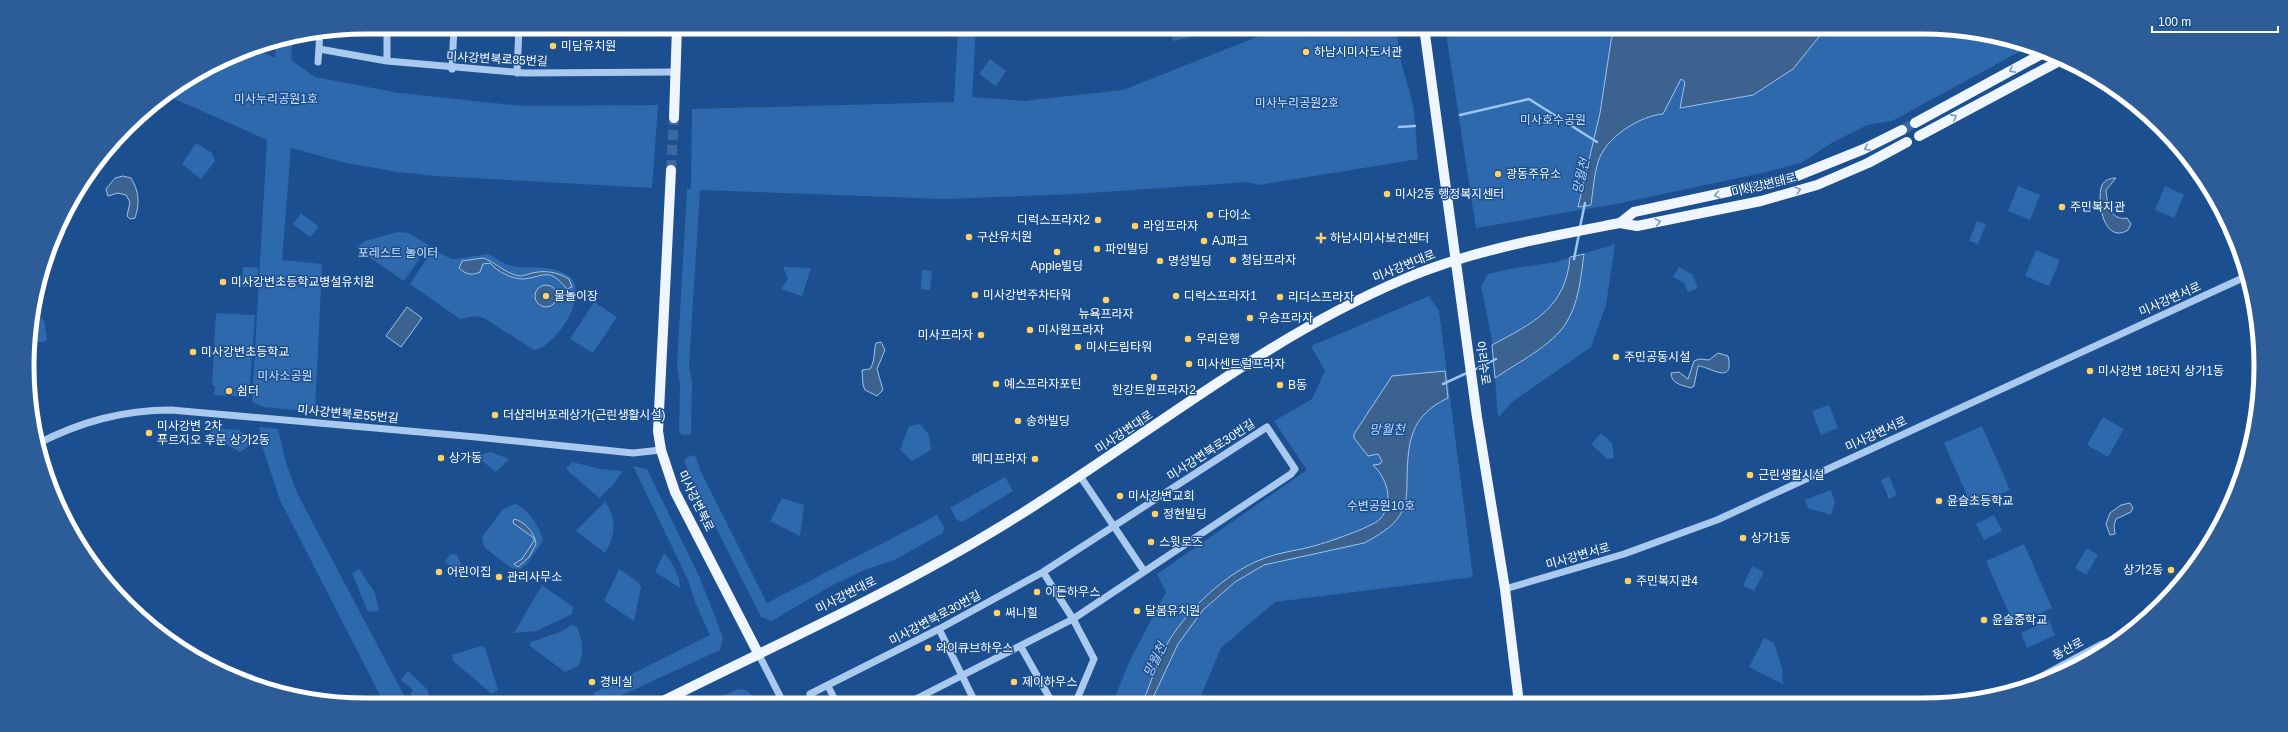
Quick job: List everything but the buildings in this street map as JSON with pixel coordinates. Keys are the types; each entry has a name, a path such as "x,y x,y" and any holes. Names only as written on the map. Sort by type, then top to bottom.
{"main road":[{"path":"677,34 678,48"},
{"path":"674,118 676,72 680,34"},
{"name":"아리수로","path":"1425,34 1443,152 1464,325 1477,417 1505,589 1518,698"},
{"path":"1915,123 2039,55"},
{"path":"1919,136 2057,62"},
{"name":"미사강변대로","path":"1620,223 1634,212 1792,178 1864,150 1902,130"},
{"name":"미사강변대로","path":"669,698 942,560 1002,526 1269,350 1320,319 1404,279 1456,260 1545,238 1620,223 1637,226 1761,201 1837,177 1907,142"},
{"name":"미사강변북로","path":"671,170 658,430 661,450 675,492 758,653"}],"street":[{"path":"387,34 387,61"},
{"path":"452,69 454,34"},
{"path":"517,73 519,34"},
{"path":"318,62 320,37"},
{"name":"미사강변북로85번길","path":"319,49 387,61 452,69 517,73 676,72"},
{"name":"미사강변서로","path":"1505,589 1624,554 1717,520 2242,278"},
{"name":"미사강변북로55번길","path":"43,442 86,422 122,415 171,410 633,453 661,450"},
{"name":"미사강변북로30번길","path":"810,694 939,629 1043,572 1267,427 1295,469 1292,474 1073,619 1021,647 918,698"},
{"path":"1080,476 1144,571"},
{"path":"1043,572 1073,619 1094,659 1077,698"},
{"path":"939,629 973,698"},
{"name":"풍산로","path":"2045,674 2104,643"},
{"path":"1021,647 1050,698"},
{"name":"미사강변북로","path":"758,653 781,698"},
{"path":"828,686 834,698"}],"green space":[{"name":"미사누리공원2호","path":"958,34 976,34 972,97 1023,101 1123,90 1264,34 1398,34 1400,57 1414,112 1418,159 1259,185 1248,182 1075,194 944,199 700,190 689,365 692,382 691,434 684,435 679,433 680,384 677,366 687,189 691,189 692,109 954,102"},
{"path":"1171,34 1200,35 1173,41"},
{"name":"미사호수공원","path":"1446,34 1922,34 1987,40 2023,50 1892,121 1867,125 1833,142 1801,163 1762,173 1621,203 1476,228"},
{"name":"미사누리공원1호","path":"292,42 291,60 315,77 399,93 523,106 658,105 652,188 436,176 397,172 342,162 291,148 282,260 322,264 315,412 263,407 252,402 267,140 172,98 200,78 239,59 260,52 275,58 276,46"},
{"path":"990,59 1006,71 996,86 979,74"},
{"path":"196,143 212,153 215,161 201,179 182,164"},
{"path":"2018,186 2040,195 2030,220 2008,211"},
{"path":"2165,186 2184,195 2174,218 2155,210"},
{"path":"301,213 319,227 310,237 293,224"},
{"path":"1977,221 1986,224 1978,244 1969,241"},
{"name":"포레스트 놀이터","path":"398,232 408,233 429,245 404,281 356,248 365,241"},
{"path":"1615,244 1606,305 1591,347 1512,402 1498,418 1492,340 1481,286 1488,274 1509,269 1556,262"},
{"path":"433,249 451,259 489,254 503,263 510,265 520,267 550,268 563,273 570,277 575,285 576,296 567,320 560,331 551,340 542,347 534,350 484,318 475,316 460,319 410,284"},
{"path":"2036,250 2060,260 2049,286 2025,276"},
{"path":"243,267 258,268 257,287 242,287"},
{"path":"783,267 811,268 802,296 781,289 788,279"},
{"path":"1679,267 1692,274 1698,288 1688,292 1684,283 1673,277"},
{"path":"922,270 932,271 930,290 921,289"},
{"name":"수변공원10호","path":"1429,296 1439,311 1473,577 1275,602 1221,648 1200,698 1114,698 1130,660 1166,592 1157,574 1307,470 1274,421 1312,399 1325,371 1311,346"},
{"path":"594,302 617,317 593,353 570,339"},
{"path":"216,313 255,315 249,398 231,396 232,387 226,387 226,396 214,395 215,386 212,385"},
{"path":"38,315 44,320 47,339 44,342 36,342"},
{"path":"1829,405 1838,428 1821,435 1812,411"},
{"path":"2103,417 2124,429 2108,457 2087,445"},
{"path":"920,424 929,435 931,450 912,461 900,450 909,426"},
{"path":"1982,426 2010,490 1972,507 1944,443"},
{"path":"259,427 278,429 286,463 297,493 405,698 381,698 280,500 262,446"},
{"path":"214,428 239,430 248,437 249,446 240,452 210,435"},
{"path":"1601,433 1612,443 1614,458 1607,459 1591,444"},
{"path":"491,452 509,459 496,472 476,456"},
{"path":"695,455 701,472 767,603 937,515 944,527 943,533 894,560 864,570 829,587 772,621 761,617 690,476 684,460"},
{"path":"572,462 600,469 623,471 613,485 599,498 566,469"},
{"path":"633,466 647,469 699,576 723,637 720,650 616,698 596,698 593,693 710,635 695,602 688,580"},
{"path":"1889,476 1897,495 1889,499 1881,480"},
{"path":"1005,477 1013,491 962,522 957,520 950,508"},
{"path":"1831,490 1835,502 1831,515 1808,508 1805,500"},
{"path":"782,498 804,505 800,536 770,521"},
{"path":"605,502 612,515 614,528 611,540 605,553 576,531"},
{"path":"515,504 524,509 533,519 543,541 527,564 520,569 511,568 484,547 482,537 503,509"},
{"path":"1994,515 2002,531 1984,540 1976,524"},
{"path":"2024,544 2052,608 2014,625 1986,561"},
{"path":"2087,548 2098,555 2086,575 2075,568"},
{"path":"664,553 675,569 679,579 680,588 655,572"},
{"path":"450,554 457,555 463,569 460,573 445,562"},
{"path":"1752,566 1764,572 1754,591 1743,586"},
{"path":"359,569 375,593 379,611 368,612 352,573"},
{"path":"619,569 638,582 641,587 634,621 604,601"},
{"path":"542,585 573,607 572,614 537,631 514,633"},
{"path":"2049,620 2055,635 2027,648 2021,633"},
{"path":"572,625 577,627 579,632 582,642 582,656 579,665 565,672 530,646 531,642 560,632"},
{"path":"1764,638 1774,643 1782,668 1783,684 1749,667"},
{"path":"481,646 485,647 498,690 492,694 453,661 452,655"},
{"path":"408,671 428,690 429,698 413,698 410,694 413,690 401,680"},
{"path":"738,689 747,690 753,697 751,698 717,698"}],"water":[{"path":"1613,34 1821,34 1793,69 1753,95 1680,108 1685,82 1681,79 1663,114 1644,119 1634,124 1615,137 1608,145 1598,162 1591,205 1578,207 1600,113"},
{"path":"123,176 131,178 136,188 138,207 135,218 130,219 127,216 130,202 126,195 118,193 108,196 106,189 115,178"},
{"path":"2112,178 2116,178 2106,190 2110,210 2117,217 2127,218 2131,224 2128,230 2120,233 2113,232 2108,227 2101,210 2100,201 2102,185"},
{"path":"1584,254 1577,298 1566,323 1553,339 1544,346 1495,378 1492,345 1534,321 1545,312 1562,289 1567,275 1570,257"},
{"path":"483,258 515,275 520,276 542,272 556,273 569,279 572,287 567,289 561,282 551,275 542,275 523,279 514,278 500,272 490,263 483,264 480,272 474,274 466,273 459,268 462,261"},
{"name":"물놀이장","path":"546,285 554,288 557,296 554,304 546,307 538,304 535,296 538,288"},
{"path":"407,307 422,318 401,347 386,336"},
{"path":"881,342 885,350 877,369 883,390 877,396 865,390 863,385 862,370 870,369 873,362 876,343"},
{"path":"1718,353 1728,356 1728,371 1720,373 1698,366 1694,386 1691,388 1678,384 1671,377 1671,373 1679,372 1688,379 1694,361 1699,359 1709,360"},
{"name":"망월천","path":"1445,371 1448,398 1435,405 1426,413 1414,431 1410,441 1408,453 1407,493 1402,511 1397,519 1384,531 1364,543 1264,565 1235,582 1203,610 1178,644 1153,698 1144,698 1158,662 1170,639 1198,604 1222,583 1247,566 1260,560 1285,552 1310,547 1358,531 1376,522 1385,513 1388,498 1387,491 1382,477 1373,465 1380,464 1382,461 1378,454 1368,456 1354,438 1354,434 1392,376"},
{"path":"2130,503 2133,508 2131,512 2116,519 2114,526 2115,534 2110,535 2106,524 2110,513 2121,505"},
{"path":"514,519 522,522 528,528 534,536 536,544 529,557 518,567 514,564 522,559 534,541 534,538 513,523"}],"waterway":[{"path":"1460,115 1529,99 1597,142"},
{"path":"1399,127 1415,126"},
{"name":"망월천","path":"1580,227 1585,203"},
{"name":"망월천","path":"1574,259 1579,234"},
{"name":"망월천","path":"1474,370 1496,359"},
{"name":"망월천","path":"1443,384 1469,372"}],"tunnel":[{"path":"671,170 674,118"},
{"path":"1902,130 1915,123"}],"place":[{"name":"미담유치원","path":"553,46"},
{"name":"하남시미사도서관","path":"1306,52"},
{"name":"광동주유소","path":"1498,174"},
{"name":"미사2동 행정복지센터","path":"1387,194"},
{"name":"주민복지관","path":"2062,207"},
{"name":"다이소","path":"1210,215"},
{"name":"디럭스프라자2","path":"1098,220"},
{"name":"라임프라자","path":"1135,226"},
{"name":"구산유치원","path":"969,237"},
{"name":"하남시미사보건센터","path":"1321,238"},
{"name":"AJ파크","path":"1204,241"},
{"name":"파인빌딩","path":"1097,249"},
{"name":"Apple빌딩","path":"1057,252"},
{"name":"청담프라자","path":"1233,260"},
{"name":"명성빌딩","path":"1160,261"},
{"name":"미사강변초등학교병설유치원","path":"223,282"},
{"name":"미사강변주차타워","path":"975,295"},
{"name":"물놀이장","path":"546,296"},
{"name":"디럭스프라자1","path":"1176,296"},
{"name":"리더스프라자","path":"1280,297"},
{"name":"뉴욕프라자","path":"1106,300"},
{"name":"우승프라자","path":"1250,318"},
{"name":"미사원프라자","path":"1030,330"},
{"name":"미사프라자","path":"981,335"},
{"name":"우리은행","path":"1188,339"},
{"name":"미사드림타워","path":"1078,347"},
{"name":"미사강변초등학교","path":"193,352"},
{"name":"주민공동시설","path":"1616,357"},
{"name":"미사센트럴프라자","path":"1189,364"},
{"name":"미사강변 18단지 상가1동","path":"2090,371"},
{"name":"한강트윈프라자2","path":"1154,377"},
{"name":"예스프라자포틴","path":"996,384"},
{"name":"B동","path":"1280,385"},
{"name":"쉼터","path":"229,391"},
{"name":"더샵리버포레상가(근린생활시설)","path":"495,415"},
{"name":"송하빌딩","path":"1018,421"},
{"name":"미사강변 2차 푸르지오 후문 상가2동","path":"149,433"},
{"name":"상가동","path":"441,458"},
{"name":"메디프라자","path":"1035,459"},
{"name":"근린생활시설","path":"1750,475"},
{"name":"미사강변교회","path":"1120,496"},
{"name":"윤슬초등학교","path":"1939,501"},
{"name":"정현빌딩","path":"1155,514"},
{"name":"상가1동","path":"1743,538"},
{"name":"스윗로즈","path":"1151,542"},
{"name":"상가2동","path":"2171,570"},
{"name":"어린이집","path":"439,572"},
{"name":"관리사무소","path":"499,577"},
{"name":"주민복지관4","path":"1628,581"},
{"name":"이든하우스","path":"1037,592"},
{"name":"달봄유치원","path":"1137,611"},
{"name":"써니힐","path":"997,613"},
{"name":"윤슬중학교","path":"1984,620"},
{"name":"와이큐브하우스","path":"928,648"},
{"name":"경비실","path":"592,682"},
{"name":"제이하우스","path":"1014,682"}],"park label":[{"name":"미사소공원","path":"285,376"}]}
